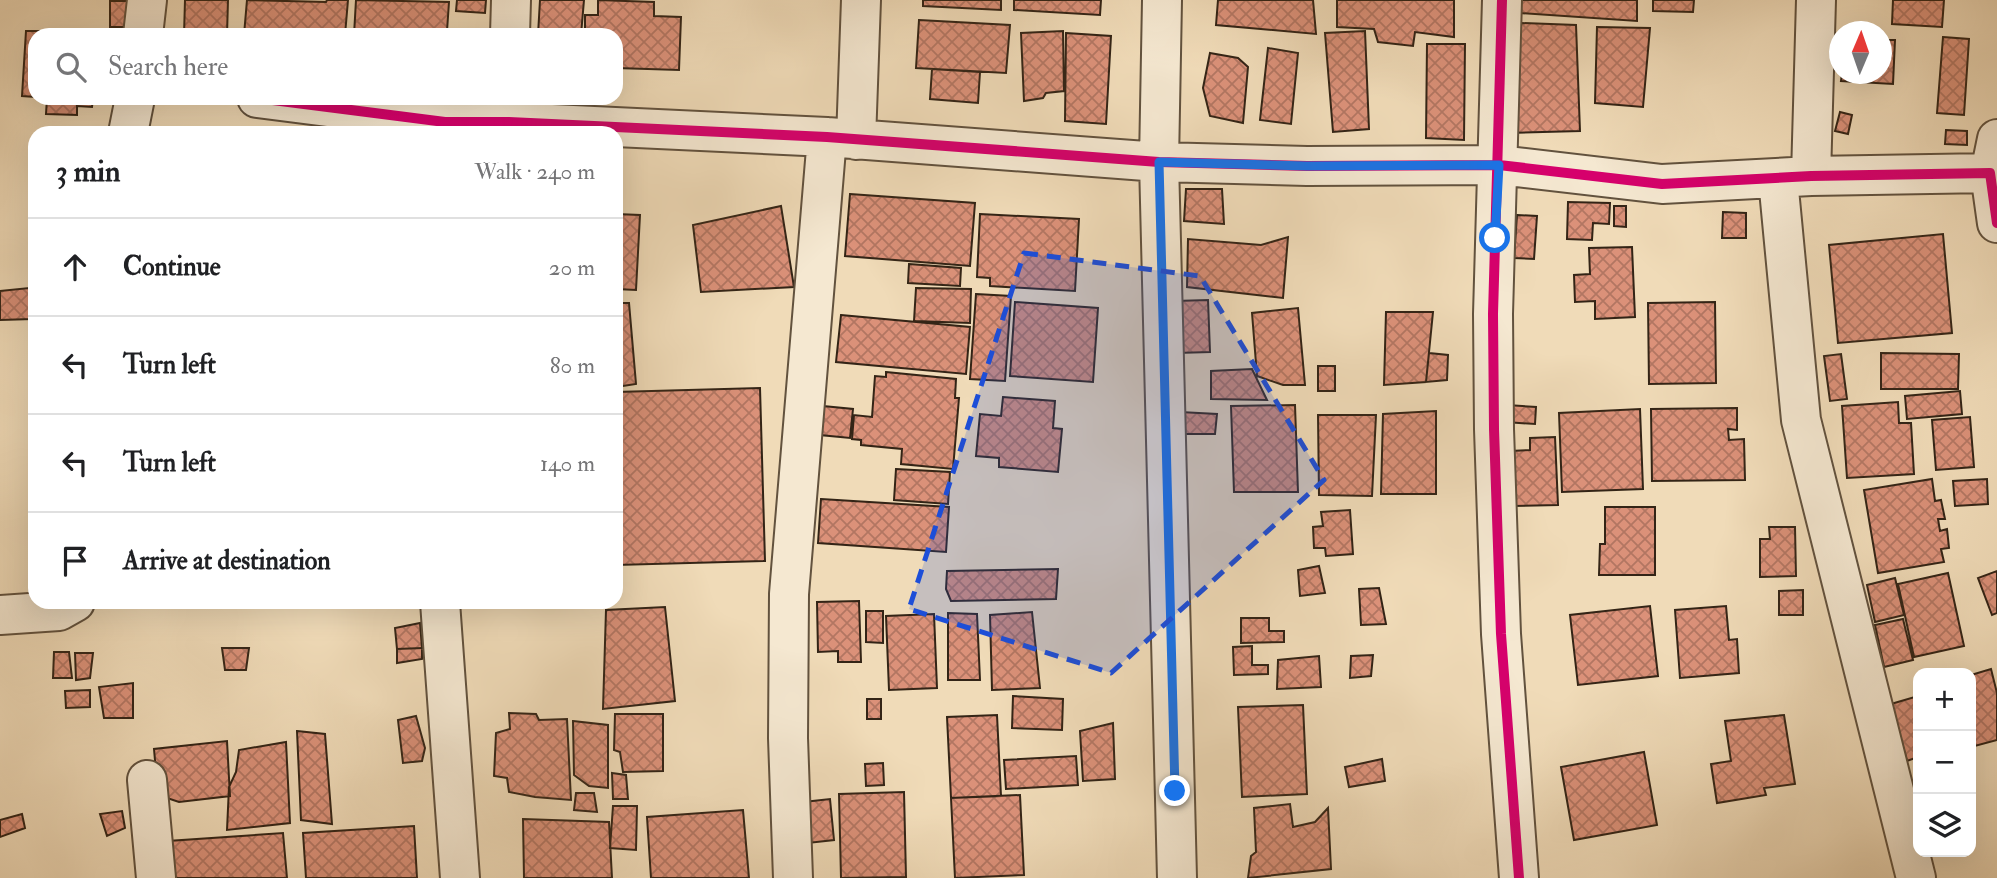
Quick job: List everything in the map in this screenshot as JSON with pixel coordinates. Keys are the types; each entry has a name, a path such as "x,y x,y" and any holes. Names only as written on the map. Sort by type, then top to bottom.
{"street":[{"path":"144,28 146,0"},
{"path":"510,28 511,0"},
{"path":"793,878 788,738 789,594 841,138 861,0"},
{"path":"1162,0 1159,162 1177,878"},
{"path":"1502,0 1493,314 1494,429 1501,634 1519,878"},
{"path":"1816,0 1794,178 1801,420 1916,878"},
{"path":"129,126 134,105"},
{"path":"301,105 432,126"},
{"path":"451,126 509,110 1159,162 1307,166 1499,165 1662,184 1794,178 1994,156 1997,223"},
{"path":"0,615 63,609"},
{"path":"441,609 460,878"},
{"path":"147,780 156,878"}],"highlighted area":[{"path":"1024,253 1200,276 1324,480 1111,673 909,609"}],"building":[{"path":"185,0 228,0 227,28 184,28"},
{"path":"247,0 348,0 346,28 245,28"},
{"path":"356,0 449,2 447,28 354,28"},
{"path":"457,0 486,0 485,13 456,11"},
{"path":"540,0 584,0 582,28 538,28"},
{"path":"598,0 654,2 654,16 681,17 679,70 623,68 623,28 585,28 585,15 598,15"},
{"path":"923,0 1001,0 1001,10 923,6"},
{"path":"1014,0 1101,0 1100,15 1014,10"},
{"path":"1218,0 1313,0 1316,34 1216,25"},
{"path":"1337,0 1454,0 1454,37 1415,32 1413,46 1378,42 1374,29 1337,27"},
{"path":"1519,0 1637,0 1637,21 1519,13"},
{"path":"1653,0 1694,0 1693,12 1653,11"},
{"path":"1893,0 1944,0 1942,27 1892,24"},
{"path":"110,1 128,1 128,27 110,27"},
{"path":"919,20 1010,25 1006,73 916,68"},
{"path":"1521,23 1576,25 1580,131 1510,133"},
{"path":"1597,27 1650,28 1643,107 1595,103"},
{"path":"26,31 28,31 28,96 22,96"},
{"path":"1063,31 1064,91 1046,93 1043,98 1024,101 1021,33"},
{"path":"1365,31 1369,129 1333,132 1325,33"},
{"path":"1066,33 1111,36 1106,124 1065,121"},
{"path":"1943,37 1969,39 1964,115 1937,113"},
{"path":"1892,40 1895,40 1893,84"},
{"path":"1427,44 1465,44 1464,140 1426,138"},
{"path":"1268,48 1298,53 1291,124 1260,120"},
{"path":"1210,53 1238,58 1248,67 1243,123 1210,116 1203,88"},
{"path":"932,69 980,72 978,103 930,99"},
{"path":"47,105 92,105 77,106 77,115 46,114"},
{"path":"1840,112 1852,115 1848,134 1835,131"},
{"path":"1946,130 1967,131 1967,145 1945,144"},
{"path":"1186,189 1222,189 1224,224 1184,221"},
{"path":"850,194 975,203 970,266 845,256"},
{"path":"1568,202 1610,203 1609,224 1593,223 1592,240 1567,239"},
{"path":"781,206 794,287 701,292 693,225"},
{"path":"1614,206 1626,206 1626,227 1614,226"},
{"path":"1723,212 1746,213 1746,238 1722,238"},
{"path":"623,214 640,215 636,290 623,289"},
{"path":"980,214 1079,219 1075,291 990,286 990,278 977,277"},
{"path":"1517,215 1537,216 1534,259 1514,258"},
{"path":"1943,234 1952,333 1838,343 1829,245"},
{"path":"1288,237 1283,298 1187,287 1188,239 1261,245"},
{"path":"1632,247 1635,317 1595,319 1595,301 1575,302 1574,275 1590,274 1589,248"},
{"path":"909,264 961,268 960,286 908,283"},
{"path":"28,288 28,319 0,320 0,291"},
{"path":"916,288 971,289 970,323 914,321"},
{"path":"976,294 1011,296 1005,381 970,379"},
{"path":"1208,300 1210,352 1177,353 1175,301"},
{"path":"1015,302 1098,308 1093,382 1010,376"},
{"path":"1715,302 1716,383 1649,384 1648,303"},
{"path":"623,303 629,303 636,384 623,386"},
{"path":"1298,308 1305,385 1283,385 1257,376 1252,313"},
{"path":"1386,312 1433,312 1426,382 1384,385"},
{"path":"841,315 970,327 966,374 836,362"},
{"path":"1429,353 1448,355 1447,380 1426,382"},
{"path":"1881,353 1959,354 1958,389 1881,389"},
{"path":"1841,354 1847,399 1830,401 1824,356"},
{"path":"1318,366 1335,366 1335,391 1318,391"},
{"path":"1252,369 1267,400 1211,399 1211,371"},
{"path":"886,372 956,379 955,398 959,398 953,469 901,464 902,449 861,445 861,440 852,439 854,415 872,417 875,376 886,377"},
{"path":"760,388 765,561 623,565 623,392"},
{"path":"1960,391 1962,414 1907,419 1905,396"},
{"path":"1003,397 1055,401 1053,428 1062,429 1058,472 999,467 999,458 976,456 980,414 1001,416"},
{"path":"1898,402 1899,423 1911,423 1914,474 1847,478 1842,406"},
{"path":"1295,405 1298,492 1234,492 1231,406"},
{"path":"1507,405 1536,407 1535,424 1506,422"},
{"path":"823,406 853,409 850,438 820,435"},
{"path":"1737,408 1737,430 1728,429 1729,440 1744,439 1745,480 1652,481 1651,409"},
{"path":"1640,409 1643,489 1562,492 1559,413"},
{"path":"1436,411 1436,494 1381,494 1383,414"},
{"path":"1180,412 1217,414 1215,434 1179,434"},
{"path":"1318,415 1376,415 1372,496 1319,495"},
{"path":"1970,417 1974,467 1936,470 1932,420"},
{"path":"1555,437 1558,505 1512,506 1510,451 1530,450 1530,438"},
{"path":"896,469 950,472 948,504 894,500"},
{"path":"1932,479 1935,501 1941,500 1945,519 1938,519 1940,531 1947,529 1949,548 1941,549 1944,562 1878,573 1864,490"},
{"path":"1987,479 1988,504 1955,506 1953,481"},
{"path":"821,499 949,507 946,552 818,543"},
{"path":"1605,507 1655,507 1655,575 1599,575 1600,544 1605,544"},
{"path":"1350,510 1353,554 1326,556 1325,548 1314,548 1313,527 1323,526 1321,512"},
{"path":"1769,527 1795,527 1796,576 1760,577 1760,539 1770,539"},
{"path":"1319,566 1325,593 1300,596 1298,570"},
{"path":"1058,569 1056,599 951,601 946,589 947,571"},
{"path":"1997,571 1997,613 1992,615 1978,578"},
{"path":"1948,573 1964,646 1914,657 1898,584"},
{"path":"1895,578 1904,615 1875,622 1867,585"},
{"path":"1379,588 1386,624 1361,625 1359,589"},
{"path":"1803,590 1803,615 1779,615 1779,591"},
{"path":"859,601 861,662 838,662 838,651 818,652 817,602"},
{"path":"1650,606 1658,676 1578,685 1570,615"},
{"path":"1726,606 1729,640 1737,639 1739,673 1680,678 1675,610"},
{"path":"665,607 675,701 603,709 606,610"},
{"path":"866,611 883,611 883,643 866,642"},
{"path":"1032,612 1040,688 992,690 990,615"},
{"path":"948,613 977,614 980,680 948,680"},
{"path":"934,614 937,688 889,690 886,616"},
{"path":"1241,618 1269,618 1269,631 1284,631 1284,642 1241,643"},
{"path":"1903,619 1913,660 1884,667 1875,625"},
{"path":"420,623 422,648 397,649 395,628"},
{"path":"1252,646 1252,665 1268,665 1268,674 1234,675 1233,647"},
{"path":"222,648 249,648 246,670 225,670"},
{"path":"422,648 422,659 397,663 397,649"},
{"path":"54,652 69,652 72,678 53,678"},
{"path":"75,653 93,653 90,678 76,680"},
{"path":"1373,655 1371,676 1350,678 1351,656"},
{"path":"1319,656 1321,687 1277,689 1278,660"},
{"path":"1991,669 1997,693 1997,740 1976,746 1976,731 1976,674"},
{"path":"133,683 133,718 104,718 99,687"},
{"path":"90,690 90,707 66,708 65,691"},
{"path":"1013,696 1063,699 1062,730 1012,728"},
{"path":"1913,697 1913,759 1907,761 1891,704"},
{"path":"867,699 881,699 881,719 867,719"},
{"path":"1303,705 1307,794 1242,797 1238,707"},
{"path":"509,713 536,714 539,720 567,719 571,800 509,792 507,778 494,776 496,733 510,729"},
{"path":"615,714 663,714 663,771 623,772 620,752 614,750"},
{"path":"997,715 1001,796 951,798 947,717"},
{"path":"1784,715 1795,784 1764,788 1766,795 1717,803 1711,764 1731,761 1725,721"},
{"path":"416,716 425,748 422,761 403,763 398,720"},
{"path":"573,721 608,725 608,788 589,786 574,775"},
{"path":"1113,723 1115,779 1083,781 1080,731"},
{"path":"297,731 325,734 332,824 301,820"},
{"path":"227,741 230,796 179,802 158,795 154,749"},
{"path":"286,742 290,823 227,830 229,787 236,772 239,750"},
{"path":"1644,752 1657,825 1574,840 1561,767"},
{"path":"1076,756 1078,785 1006,789 1004,760"},
{"path":"1382,759 1385,781 1349,787 1345,767"},
{"path":"883,763 884,785 866,786 865,764"},
{"path":"612,773 626,775 628,799 613,799"},
{"path":"904,792 906,877 841,878 839,794"},
{"path":"576,793 594,793 597,812 574,810"},
{"path":"1020,795 1024,875 955,878 951,798"},
{"path":"830,799 834,840 808,843 804,802"},
{"path":"1290,804 1293,827 1315,822 1328,808 1331,869 1248,878 1251,856 1256,852 1254,808"},
{"path":"613,806 637,806 636,850 610,848"},
{"path":"743,810 749,878 651,878 647,817"},
{"path":"122,811 125,828 107,836 100,814"},
{"path":"22,814 25,828 0,837 0,820"},
{"path":"523,819 609,822 612,878 524,878"},
{"path":"414,826 417,878 306,878 303,833"},
{"path":"283,833 287,878 173,878 168,841"}],"cycle path":[{"path":"1502,0 1493,314 1494,429 1501,634 1519,878"},
{"path":"312,105 445,122 594,126"},
{"path":"623,127 827,137 1159,162 1307,166 1499,165 1662,184 1811,176 1990,173 1997,223"}],"route":[{"path":"1175,791 1159,162 1307,166 1499,165 1495,238"}]}
